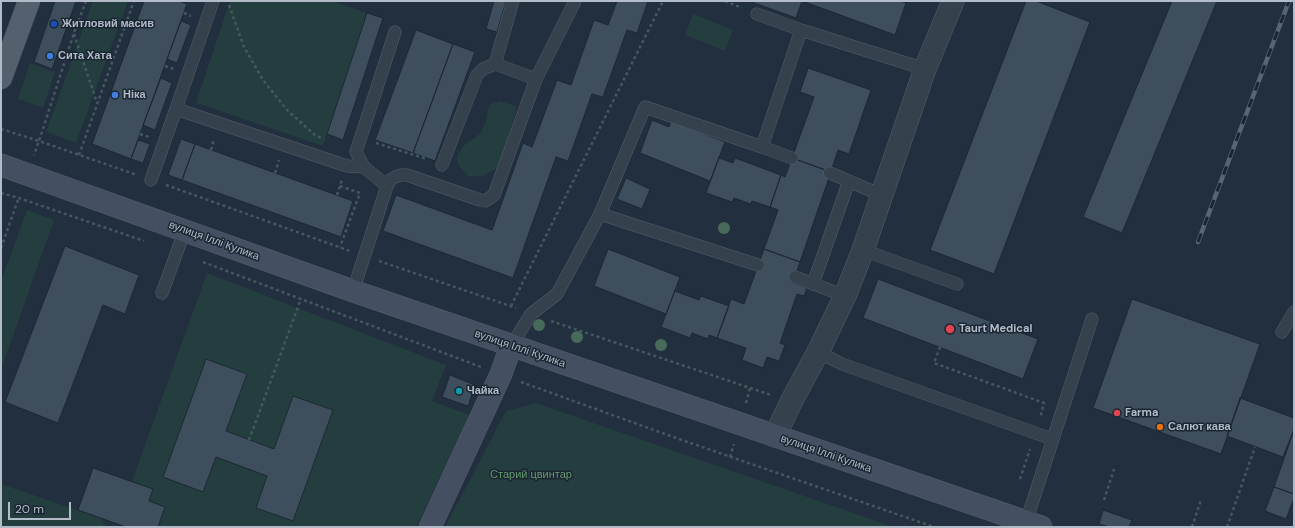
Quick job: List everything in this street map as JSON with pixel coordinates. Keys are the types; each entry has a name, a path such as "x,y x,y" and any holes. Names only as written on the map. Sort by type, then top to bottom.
{"main road":[{"path":"1,78 29,1"}],"street":[{"path":"775,436 845,296 863,250 925,69 953,1"},
{"name":"вулиця Іллі Кулика","path":"1,165 511,346 1033,524"},
{"path":"430,527 501,374 511,346"}],"lane":[{"path":"151,180 213,1"},
{"path":"495,64 513,1"},
{"path":"353,291 390,180 401,174 407,175 485,202 494,195 536,79 575,1"},
{"path":"757,14 802,30 925,69"},
{"path":"762,147 802,30"},
{"path":"387,186 364,167 356,152 395,32"},
{"path":"442,165 477,74 495,64 536,79"},
{"path":"511,346 531,314 557,294 600,214 646,107 792,158"},
{"path":"176,109 347,166 364,167"},
{"path":"830,173 881,195"},
{"path":"813,284 849,181"},
{"path":"600,214 758,265"},
{"path":"162,293 185,230"},
{"path":"863,250 957,284"},
{"path":"795,277 845,296"},
{"path":"1282,332 1294,312"},
{"path":"1033,524 1052,439 1092,319"},
{"path":"818,352 842,364 1052,439"}],"path":[{"path":"79,155 134,1"},
{"path":"227,1 244,47 263,80 287,110 315,135 322,138"},
{"path":"511,306 663,1"},
{"path":"74,33 97,104"},
{"path":"1,129 39,141"},
{"path":"360,137 442,165"},
{"path":"340,186 360,193 340,247"},
{"path":"1,194 19,198 147,242"},
{"path":"177,252 676,438 934,527"},
{"path":"365,256 791,402"},
{"path":"249,440 301,299"},
{"path":"934,363 940,347"},
{"path":"1226,527 1255,447"},
{"path":"1104,500 1114,469"},
{"path":"1192,527 1201,500"}],"green space":[{"path":"93,1 128,1 76,143 46,132"},
{"path":"230,1 332,1 367,13 323,146 196,103"},
{"path":"693,14 733,30 725,51 685,35"},
{"path":"30,63 55,72 43,108 18,99"},
{"path":"499,101 516,106 516,112 499,167 484,176 468,176 458,165 457,156 462,147 481,133 486,121 489,105"},
{"path":"27,210 54,220 1,370 1,281"},
{"path":"207,273 446,365 432,401 470,415 416,527 158,527 149,501 153,489 132,481"},
{"name":"Старий цвинтар","path":"536,403 894,527 445,527 506,411"},
{"path":"1,484 101,518 107,527 1,527"}],"building":[{"path":"55,1 76,1 52,69 34,62"},
{"path":"144,1 179,1 187,4 131,159 92,144"},
{"path":"494,1 506,1 497,32 486,29"},
{"path":"617,1 648,1 637,33 627,30 603,97 592,94 568,161 556,157 513,278 383,231 396,195 492,230 523,143 532,147 557,80 571,85 594,20 608,25"},
{"path":"749,1 802,1 796,18"},
{"path":"802,1 900,1 906,3 895,35"},
{"path":"1026,1 1036,1 1090,22 994,274 930,250"},
{"path":"1172,1 1217,1 1122,233 1083,217"},
{"path":"367,13 383,18 343,140 327,134"},
{"path":"181,21 191,25 177,63 167,59"},
{"path":"416,30 453,44 413,153 375,140"},
{"path":"453,44 475,52 435,161 413,153"},
{"path":"808,68 871,90 849,154 838,150 831,172 792,158 814,97 800,92"},
{"path":"161,78 172,83 155,130 143,125"},
{"path":"652,120 669,127 671,121 725,142 710,181 640,153"},
{"path":"181,139 195,144 182,180 168,175"},
{"path":"138,140 150,144 143,163 131,159"},
{"path":"195,144 353,201 341,237 182,180"},
{"path":"719,158 733,163 735,158 781,175 770,207 752,201 751,204 734,198 732,202 706,193"},
{"path":"792,158 831,172 800,262 764,249 778,210 770,207 781,175 785,177"},
{"path":"626,178 650,189 642,209 617,199"},
{"path":"65,246 139,275 125,314 103,305 58,423 5,402"},
{"path":"608,249 680,277 666,314 594,286"},
{"path":"764,249 800,262 793,283 807,288 804,296 797,294 780,343 785,345 779,361 767,357 763,368 742,360 746,348 717,338 731,299 744,304"},
{"name":"Taurt Medical","path":"878,279 1038,339 1023,379 863,318"},
{"path":"675,291 699,300 701,296 729,306 717,338 709,335 708,339 692,333 690,338 661,327"},
{"path":"1132,299 1260,344 1221,454 1093,408"},
{"path":"206,359 247,374 226,431 274,449 293,396 333,410 293,521 256,508 267,476 216,457 203,492 163,477"},
{"name":"Чайка","path":"450,375 475,385 468,406 442,397"},
{"path":"1240,398 1294,418 1294,429 1283,457 1227,436"},
{"path":"1294,433 1294,494 1274,487"},
{"path":"93,468 153,489 149,501 165,507 158,527 126,527 78,510"},
{"path":"1274,487 1294,494 1294,498 1286,519 1265,511"},
{"path":"1103,510 1132,520 1129,527 1110,527 1099,524"}],"railway":[{"path":"1198,242 1289,1"}],"place":[{"name":"Житловий масив","path":"54,24"},
{"name":"Сита Хата","path":"50,56"},
{"name":"Ніка","path":"115,95"},
{"name":"Taurt Medical","path":"950,329"},
{"name":"Чайка","path":"459,391"},
{"name":"Farma","path":"1117,413"},
{"name":"Салют кава","path":"1160,427"}]}
